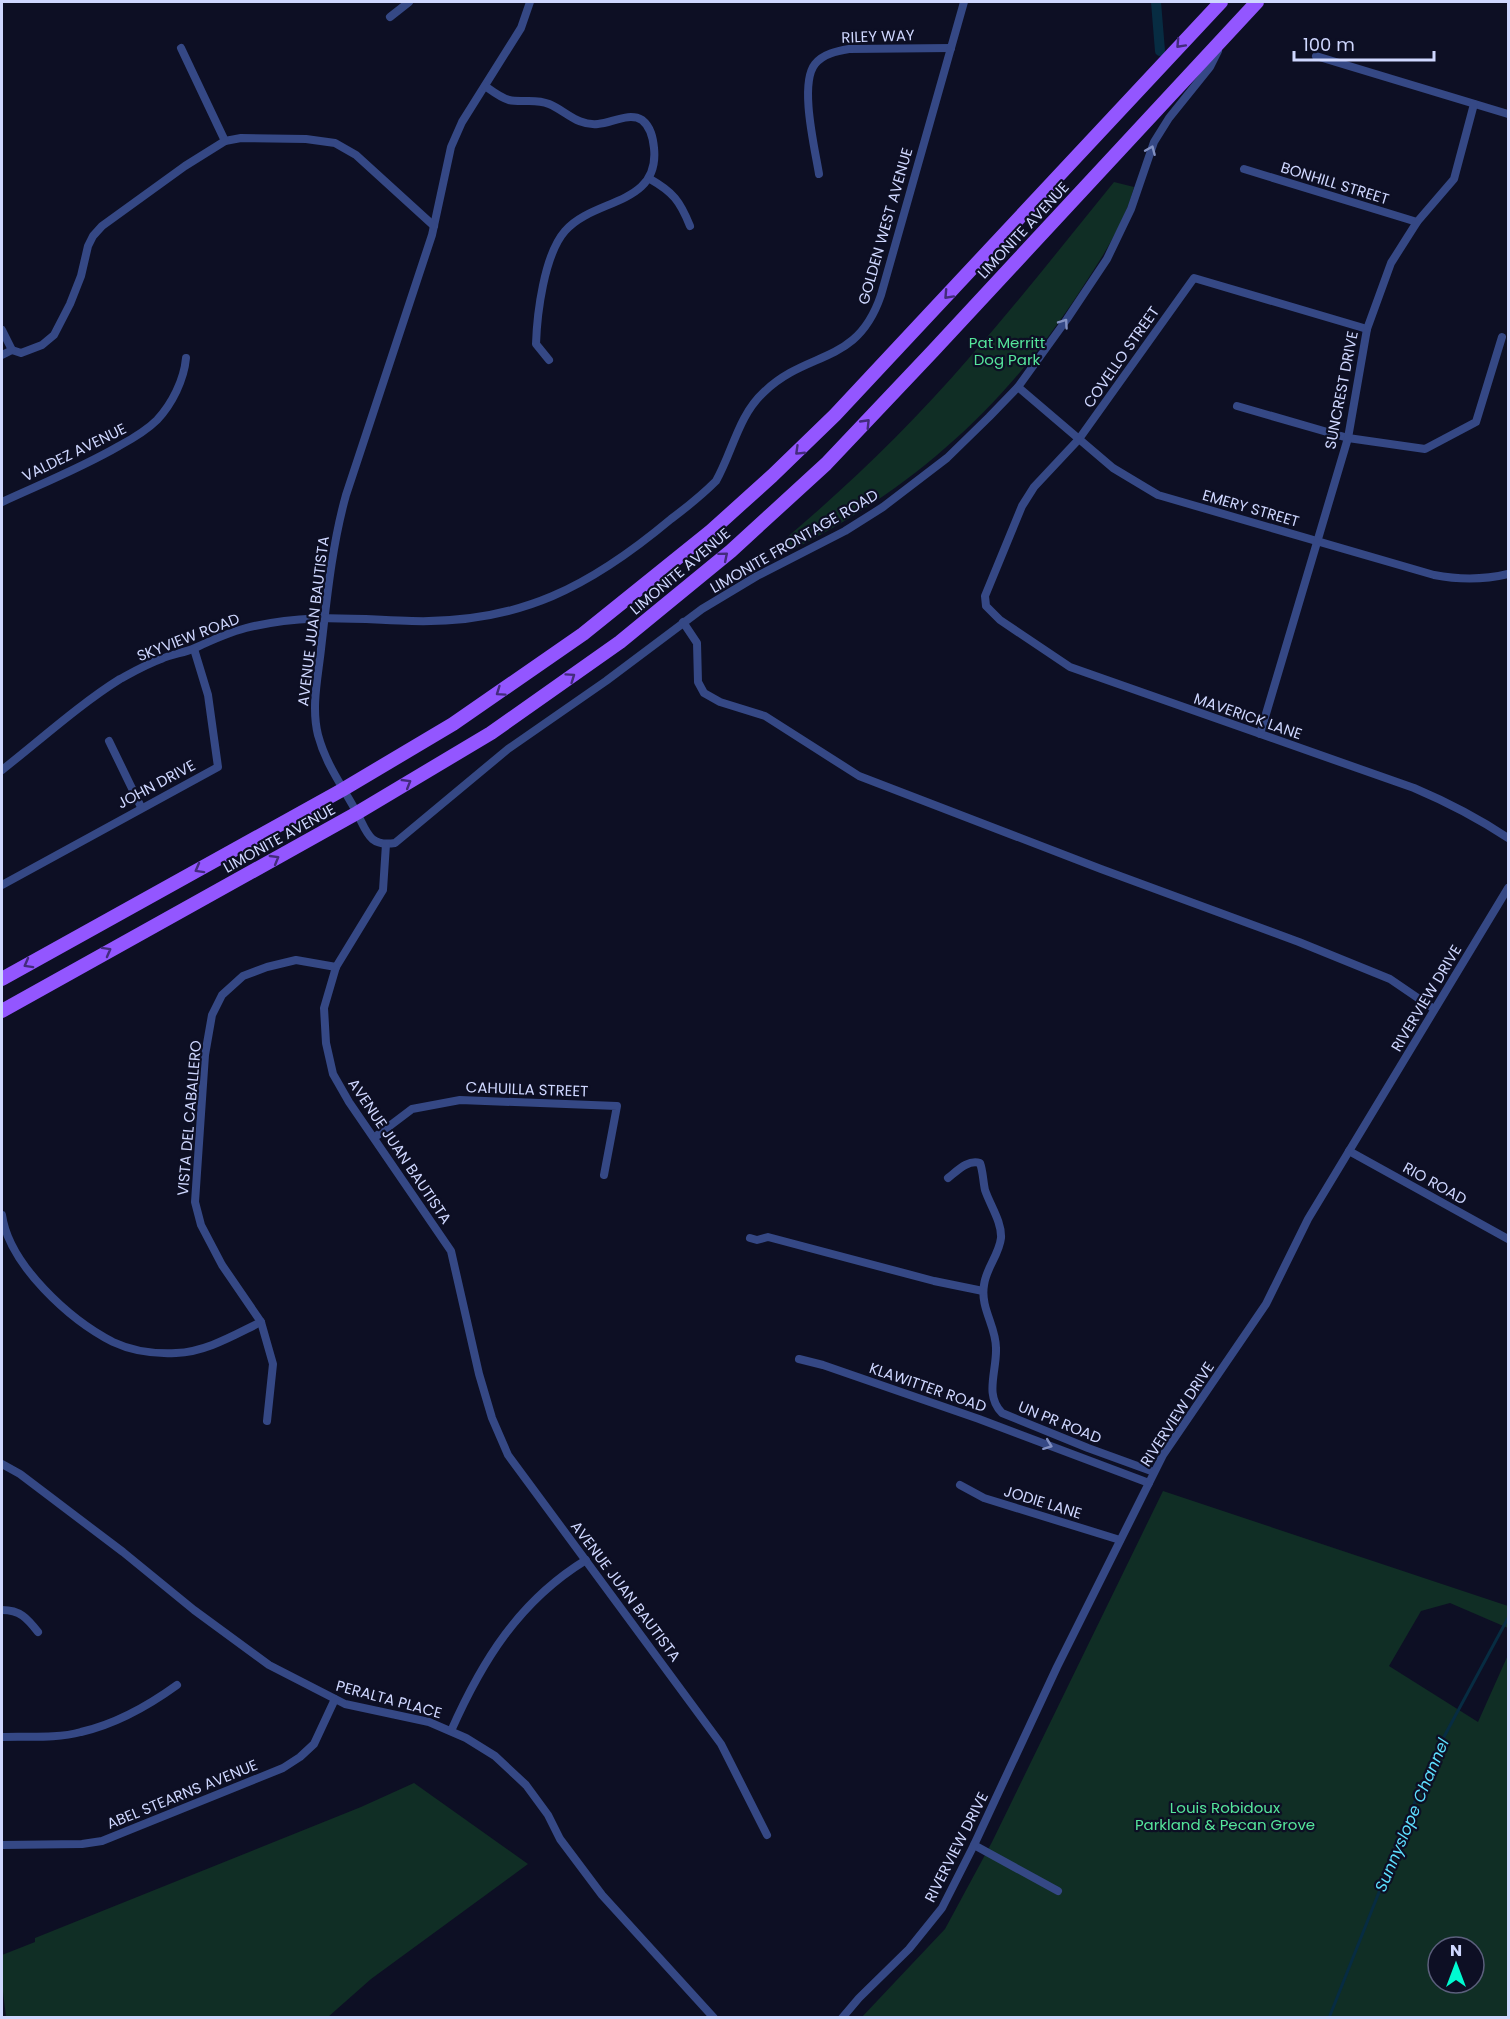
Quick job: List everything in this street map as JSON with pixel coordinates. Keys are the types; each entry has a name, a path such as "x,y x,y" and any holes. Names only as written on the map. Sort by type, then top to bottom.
{"main road":[{"name":"LIMONITE AVENUE","path":"2,979 342,790 482,705 583,634 711,531 835,415 1221,2"},
{"name":"LIMONITE AVENUE","path":"2,1011 357,813 491,733 620,642 770,516 825,464 880,408 1257,2"}],"street":[{"path":"390,17 409,2"},
{"name":"AVENUE JUAN BAUTISTA","path":"530,2 521,28 462,122 451,147 434,226 344,503 336,538 315,718 322,750 365,831 374,840 386,844 383,890 336,967 324,1008 326,1043 333,1074 349,1102 451,1251 479,1374 492,1418 508,1455 721,1744 767,1835"},
{"name":"GOLDEN WEST AVENUE","path":"488,616 570,589 636,549 716,481 725,466 741,421 762,393 795,369 846,347 868,325 881,295 964,2"},
{"name":"LIMONITE FRONTAGE ROAD","path":"386,844 395,843 508,749 606,681 683,622 737,588 845,531 883,507 947,458 1017,387 1107,259 1131,209 1154,141 1209,67 1227,33"},
{"path":"181,48 225,141"},
{"name":"RILEY WAY","path":"819,174 807,82 815,63 833,51 849,49 951,48"},
{"path":"1316,56 1509,114"},
{"path":"485,86 508,100 539,100 551,104 570,118 584,123 597,124 629,117 640,119 648,126 652,135 654,151 650,179 628,196 581,218 565,231 555,247 544,282 537,316 536,344 549,360"},
{"name":"SUNCREST DRIVE","path":"1260,734 1348,438 1367,329 1391,263 1418,222 1454,179 1474,104"},
{"path":"2,330 12,350 21,353 42,345 54,335 70,304 93,236 102,226 185,166 225,141 241,138 306,139 335,143 356,154 434,226"},
{"name":"BONHILL STREET","path":"1244,169 1418,222"},
{"path":"650,179 672,193 681,204 690,226"},
{"name":"COVELLO STREET","path":"986,606 985,596 1022,506 1034,487 1079,439 1194,278 1367,329"},
{"path":"1237,406 1348,438 1425,449 1476,422 1502,337"},
{"path":"2,355 12,350"},
{"name":"VALDEZ AVENUE","path":"2,502 92,461 136,436 157,420 169,404 185,370 186,358"},
{"name":"EMERY STREET","path":"1017,387 1113,468 1158,495 1396,565 1453,579 1492,578 1509,574"},
{"name":"MAVERICK LANE","path":"986,606 1000,620 1070,668 1414,788 1458,808 1509,838"},
{"name":"SKYVIEW ROAD","path":"2,770 120,680 160,659 194,649 221,635 248,627 295,619 325,617 412,621 488,616"},
{"path":"683,622 697,643 698,682 704,693 720,702 765,716 859,776 1299,942 1390,979 1434,1009"},
{"name":"JOHN DRIVE","path":"2,885 141,807 218,767 208,695 194,649"},
{"path":"109,741 141,807"},
{"name":"RIVERVIEW DRIVE","path":"842,2018 927,1929 942,1908 1057,1667 1163,1455 1266,1304 1308,1219 1509,888"},
{"name":"VISTA DEL CABALLERO","path":"267,1421 273,1364 261,1322 222,1265 201,1225 195,1202 205,1054 212,1015 222,995 243,976 296,960 336,967"},
{"name":"CAHUILLA STREET","path":"375,1137 412,1109 460,1100 617,1106 604,1175"},
{"name":"RIO ROAD","path":"1348,1151 1509,1239"},
{"name":"UN PR ROAD","path":"948,1178 968,1163 974,1161 980,1163 985,1189 1001,1236 999,1248 986,1275 983,1291 983,1299 996,1347 992,1395 994,1406 999,1411 1088,1448 1154,1472"},
{"path":"2,1215 12,1246 42,1289 86,1324 114,1342 143,1352 177,1353 207,1347 261,1322"},
{"path":"750,1238 757,1240 768,1236 934,1281 983,1291"},
{"name":"KLAWITTER ROAD","path":"799,1359 823,1365 994,1424 1149,1483"},
{"path":"994,1424 999,1411"},
{"name":"PERALTA PLACE","path":"2,1464 20,1474 123,1552 194,1610 269,1665 335,1700 377,1712 429,1722 476,1743 495,1756 526,1785 548,1815 560,1839 602,1895 714,2018"},
{"name":"JODIE LANE","path":"960,1485 984,1498 1120,1540"},
{"path":"451,1731 486,1660 516,1619 557,1578 586,1560"},
{"path":"2,1610 13,1610 21,1614 38,1632"},
{"path":"2,1737 59,1736 80,1733 151,1704 177,1685"},
{"name":"ABEL STEARNS AVENUE","path":"2,1845 82,1844 102,1841 283,1768 314,1744 335,1700"},
{"path":"974,1845 1058,1891"}],"green space":[{"name":"Pat Merritt Dog Park","path":"1114,182 1134,187 1119,227 1053,331 1022,370 954,441 916,472 876,501 788,552 784,540 880,453 925,406 1006,315"},
{"name":"Louis Robidoux Parkland & Pecan Grove","path":"1163,1491 1508,1606 1508,1628 1450,1603 1421,1611 1389,1666 1478,1722 1508,1655 1508,2017 861,2018 945,1929 992,1842"},
{"path":"414,1783 528,1864 371,1979 328,2017 6,2017 2,1992 2,1955 35,1942 35,1938 361,1807"}],"waterway":[{"path":"1156,2 1160,51"},
{"name":"Sunnyslope Channel","path":"1329,2018 1432,1759 1508,1618"}]}
